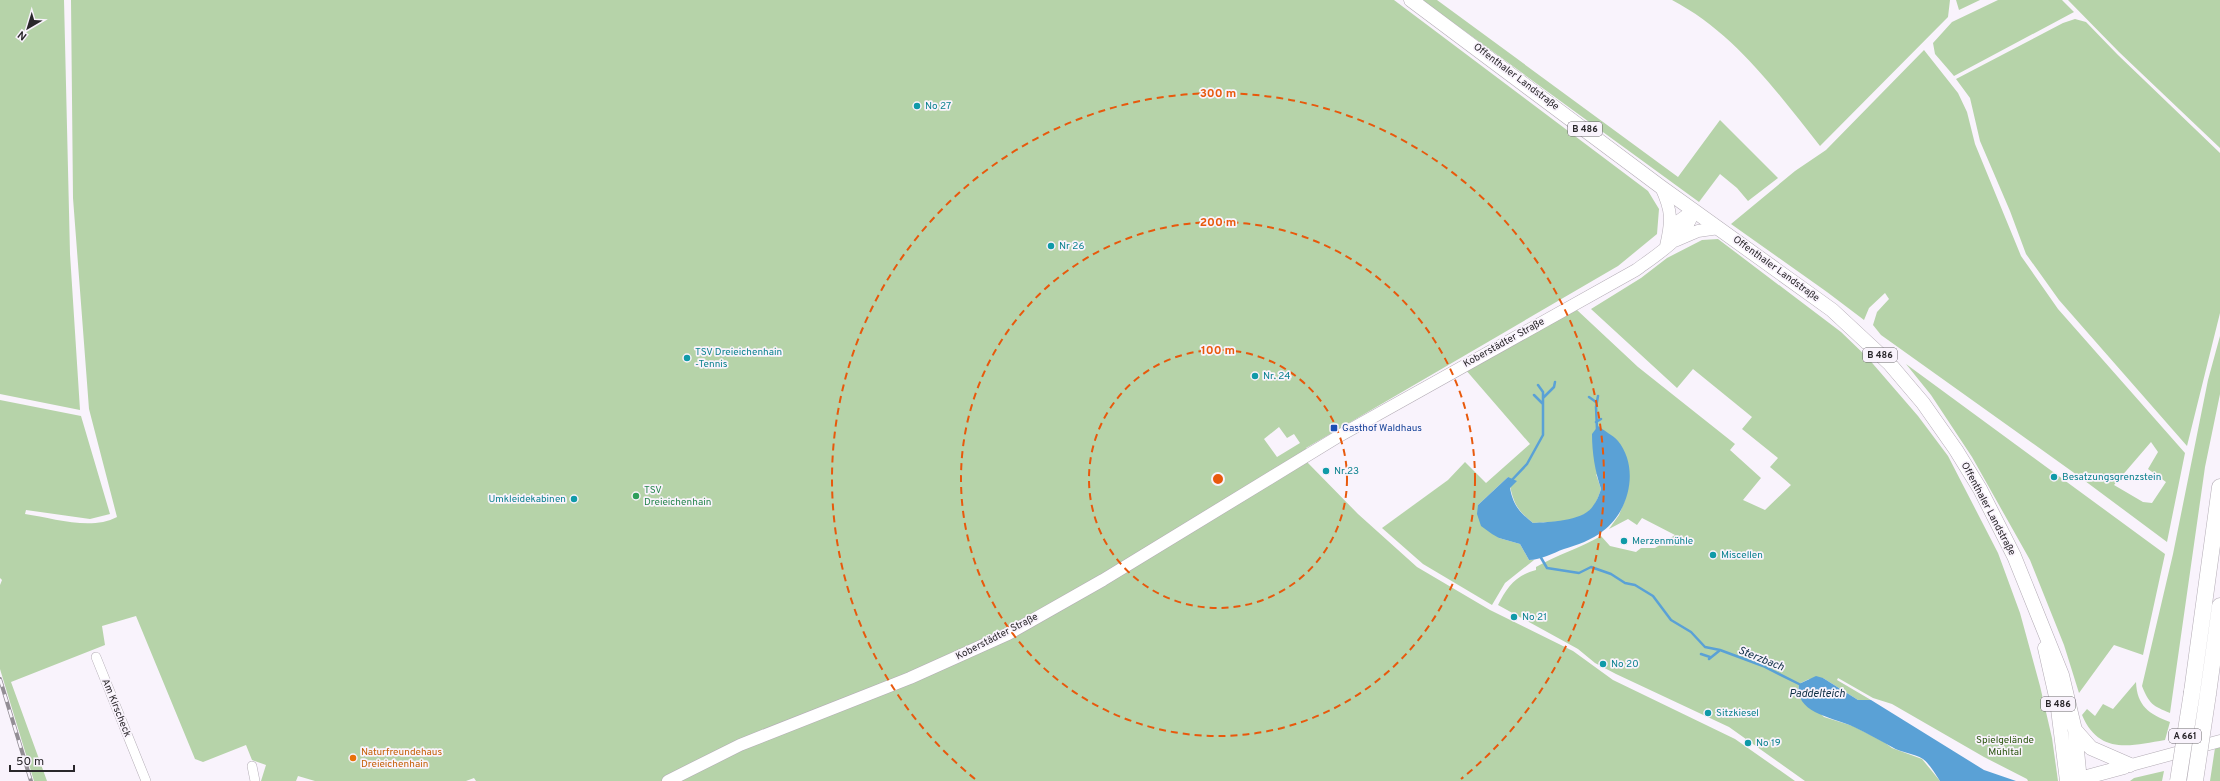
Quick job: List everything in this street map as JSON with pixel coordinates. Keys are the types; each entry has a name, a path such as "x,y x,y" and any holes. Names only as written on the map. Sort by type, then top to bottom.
{"highway":[{"name":"A 661","path":"2178,781 2192,692 2220,487"},
{"name":"A 661","path":"2195,781 2220,606"}],"main road":[{"name":"Offenthaler Landstraße","path":"1411,0 1661,187 1846,322 1888,363 1923,404 1956,450 2000,526 2026,585 2062,675 2075,730 2074,780"},
{"name":"Offenthaler Landstraße","path":"2042,628 2074,780"},
{"path":"2075,730 2091,748 2127,766"},
{"path":"2074,780 2127,766"},
{"path":"2110,781 2127,766"}],"street":[{"path":"1661,187 1668,202 1671,220 1666,246"},
{"path":"1666,246 1677,222 1694,210"},
{"path":"1666,246 1698,231 1719,228"},
{"name":"Koberstädter Straße","path":"668,781 740,745 917,675 1008,634 1103,580 1339,436 1636,270 1666,246"},
{"name":"Am Kirscheck","path":"96,657 146,781"},
{"path":"2127,766 2220,741"},
{"path":"252,766 255,781"}],"green space":[{"path":"0,0 64,0 70,254 80,410 0,394"},
{"path":"71,0 1394,0 1648,191 1659,209 1657,234 1618,266 1306,448 1308,463 1358,514 1417,567 1490,610 1573,651 1613,680 1735,739 1795,781 476,781 474,778 466,781 315,781 298,776 296,781 261,781 266,765 252,760 246,745 203,762 195,759 136,616 102,626 105,645 11,682 47,781 34,781 0,669 0,585 2,580 0,578 0,400 81,416 110,514 90,519 26,510 25,514 84,523 107,521 117,517 89,409 73,198","holes":["1279,427 1287,438 1294,434 1300,443 1277,457 1264,439"]},
{"path":"1422,0 1437,0 1678,177 1720,120 1778,178 1748,201 1737,188 1720,174 1699,202"},
{"path":"1672,0 1950,0 1948,17 1820,146 1754,65 1735,46 1716,29"},
{"path":"1956,0 1980,0 1959,10"},
{"path":"1998,0 2062,0 2074,12 1954,76 1935,54 1933,43 1952,22"},
{"path":"2068,0 2220,0 2220,148 2119,52"},
{"path":"2075,19 2086,22 2118,55 2220,153 2220,313 2187,446 2059,300 2026,254 2010,211 1980,141 1970,98 1956,79 2063,23"},
{"path":"1924,50 1958,93 1967,112 1975,144 2021,256 2058,309 2185,453 2167,542 2077,475 1881,335 1873,325 1877,312 1889,299 1885,293 1869,308 1864,320 1731,224 1795,171 1826,150","holes":["2151,442 2158,452 2148,469 2166,482 2152,503 2143,502 2114,485"]},
{"name":"Spielgelände Mühltal","path":"1718,239 1841,332 1867,357 1918,416 1948,456 1998,553 2020,613 2040,686 2052,738 2058,781 2028,781 2027,779 1984,757 1892,704 1873,698 1838,678 1837,680 1871,700 1858,700 1823,678 1809,679 1799,684 1798,692 1824,717 1853,726 1884,742 1892,748 1922,759 1940,781 1805,781 1729,727 1595,663 1578,649 1498,605 1509,587 1523,575 1536,570 1536,567 1544,563 1601,536 1610,546 1636,552 1641,548 1655,548 1675,535 1642,518 1637,525 1628,519 1609,529 1619,515 1625,500 1596,474 1601,489 1596,502 1589,512 1575,519 1557,522 1533,523 1522,513 1515,503 1508,477 1478,505 1499,538 1520,544 1529,560 1534,560 1505,583 1492,605 1423,564 1382,528 1448,480 1465,462 1486,483 1530,444 1465,369 1577,310 1638,367 1735,444 1730,450 1761,478 1743,500 1765,510 1791,485 1770,467 1778,458 1742,429 1752,417 1693,369 1677,388 1591,309 1641,278 1667,258 1702,240"},
{"path":"2220,336 2220,394 2205,467 2170,713 2152,704 2142,686 2173,554 2208,380"},
{"path":"1906,364 2165,554 2143,655 2114,645 2079,693 2064,645 2030,560 1972,457 1931,395"},
{"path":"2136,682 2139,697 2146,708 2156,716 2170,722 2165,740 2140,744 2117,745 2097,737 2089,728 2082,715 2087,709 2095,716 2103,704 2113,709"},
{"path":"2220,747 2220,781 2210,781 2215,748"},
{"path":"2164,771 2162,781 2130,781 2134,778"}],"water":[{"path":"1598,426 1618,441 1625,452 1629,464 1630,476 1625,501 1612,523 1603,531 1579,544 1542,558 1529,560 1520,544 1499,538 1481,526 1477,514 1478,505 1508,477 1517,481 1510,488 1515,504 1524,516 1533,523 1566,520 1575,518 1589,511 1596,502 1601,489 1594,462 1592,441 1592,434"},
{"name":"Paddelteich","path":"1816,676 1823,678 1858,700 1871,700 1984,770 2016,781 1940,781 1923,759 1896,749 1854,727 1826,717 1809,708 1803,702 1799,694 1799,684"}],"waterway":[{"path":"1543,398 1554,387 1555,382"},
{"path":"1511,481 1527,464 1543,435 1543,392 1538,385"},
{"path":"1534,395 1543,404"},
{"path":"1597,429 1596,407 1598,396"},
{"path":"1589,397 1596,402"},
{"path":"1596,422 1601,419"},
{"name":"Sterzbach","path":"1540,556 1547,568 1579,573 1591,567 1611,574 1625,583 1635,585 1653,596 1671,620 1691,632 1705,647 1720,650 1763,666 1801,685"},
{"path":"1709,659 1719,651"},
{"path":"1701,654 1710,657"}],"railway":[{"path":"0,679 31,781"}],"place":[{"name":"No 27","path":"917,106"},
{"name":"Nr 26","path":"1051,246"},
{"name":"TSV Dreieichenhain -Tennis","path":"687,358"},
{"name":"Nr. 24","path":"1255,376"},
{"name":"Gasthof Waldhaus","path":"1334,428"},
{"name":"Nr.23","path":"1326,471"},
{"name":"Besatzungsgrenzstein","path":"2054,477"},
{"name":"TSV Dreieichenhain","path":"636,496"},
{"name":"Umkleidekabinen","path":"574,499"},
{"name":"Merzenmühle","path":"1624,541"},
{"name":"Miscellen","path":"1713,555"},
{"name":"No 21","path":"1514,617"},
{"name":"No 20","path":"1603,664"},
{"name":"Sitzkiesel","path":"1708,713"},
{"name":"No 19","path":"1748,743"},
{"name":"Naturfreundehaus Dreieichenhain","path":"353,758"}]}
